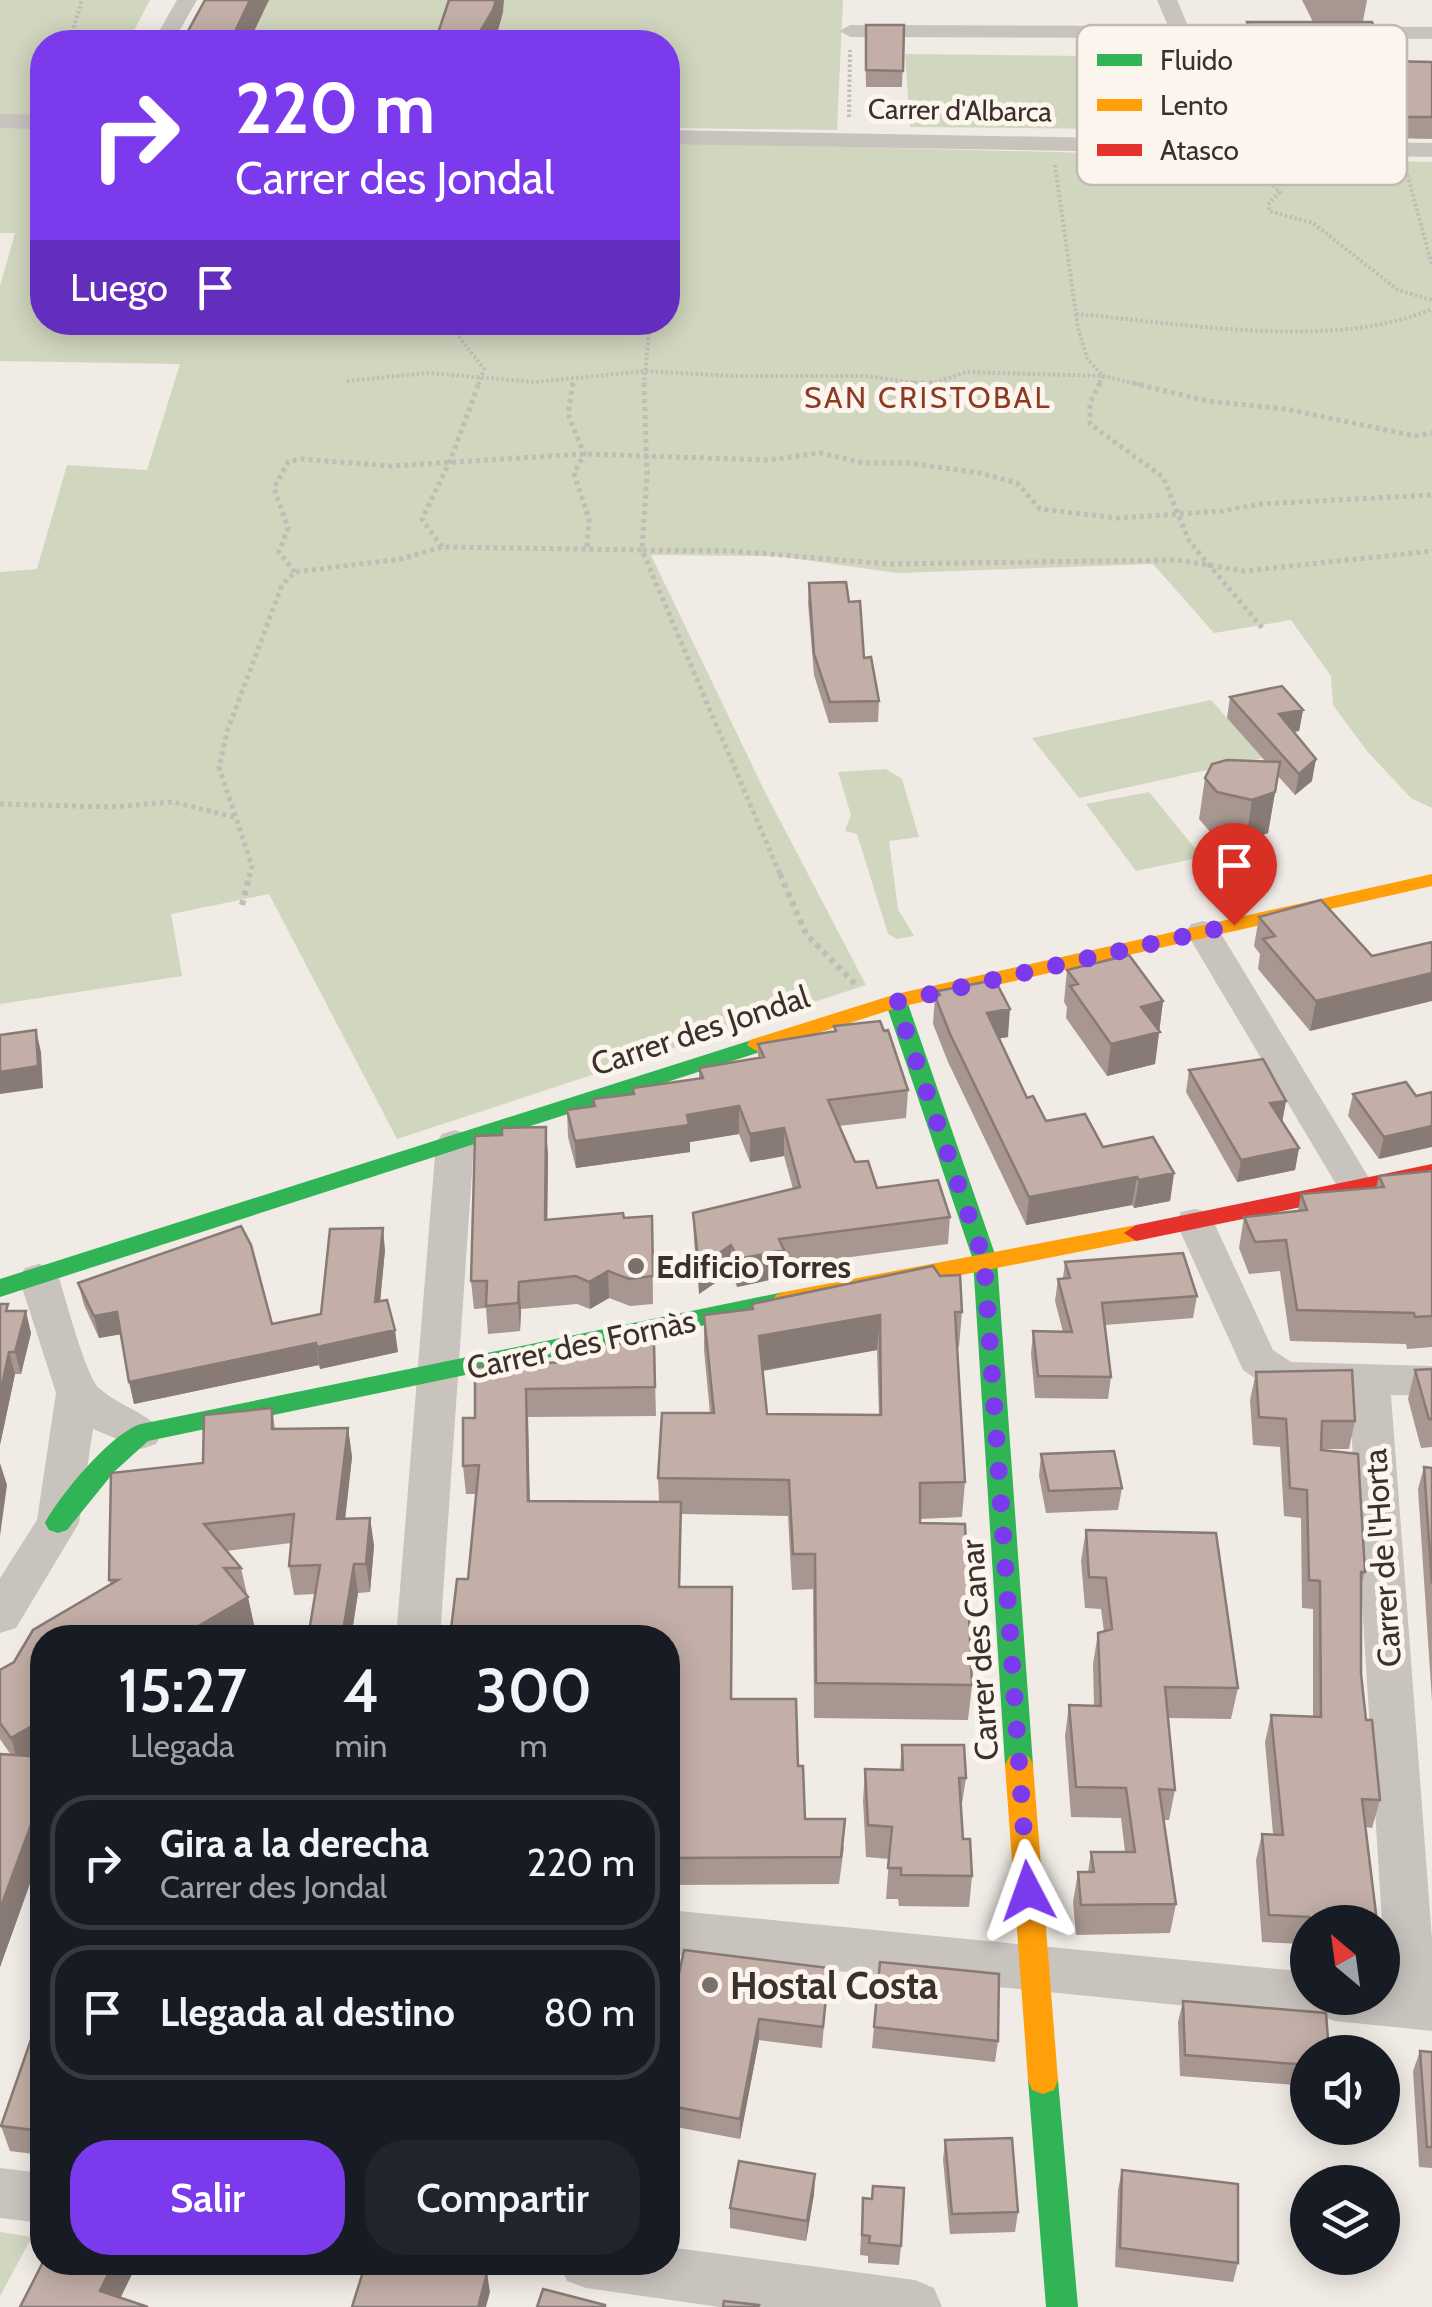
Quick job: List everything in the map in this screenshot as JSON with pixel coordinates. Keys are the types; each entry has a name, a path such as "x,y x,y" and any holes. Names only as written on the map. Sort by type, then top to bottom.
{"street":[{"path":"170,30 186,0"},
{"path":"1167,0 1178,25"},
{"path":"850,31 1077,32"},
{"path":"0,121 30,122"},
{"name":"Carrer d'Albarca","path":"680,137 1077,142"},
{"name":"Carrer des Jondal","path":"0,1288 886,1004 1432,880"},
{"path":"1203,932 1356,1187"},
{"name":"Carrer des Canar","path":"886,1004 984,1260 1033,1967 1062,2307"},
{"path":"419,1625 429,1539 436,1374 454,1144"},
{"name":"Carrer des Fornàs","path":"141,1433 1432,1172"},
{"path":"1195,1222 1257,1359 1283,1377 1432,1381"},
{"path":"39,1278 77,1393 58,1523"},
{"name":"Carrer de l'Horta","path":"1369,1379 1422,2006"},
{"path":"0,1615 58,1523 106,1465 141,1433 110,1419 77,1393"},
{"path":"680,1933 1290,1993"},
{"path":"0,2193 30,2197"},
{"path":"628,2275 679,2291 914,2307"}],"path":[{"path":"73,30 82,0"},
{"path":"850,31 850,138"},
{"path":"1065,142 1054,158 1076,314 1087,358 1103,376"},
{"path":"1407,166 1432,265"},
{"path":"1272,185 1280,192 1270,203 1270,211 1313,223 1398,290 1432,300"},
{"path":"1076,314 1298,332 1402,322 1432,309"},
{"path":"442,547 422,518 450,462 484,369 457,335"},
{"path":"649,335 642,395 646,454 642,550 806,934 886,1004"},
{"path":"347,381 380,375 482,375 535,382 645,370 731,376 867,376 928,385 966,372 1103,376 1208,401 1286,410 1416,436 1432,434"},
{"path":"1103,376 1090,403 1090,424 1163,476 1188,542 1264,630"},
{"path":"574,380 568,414 584,454"},
{"path":"295,572 279,552 288,528 274,488 288,462 301,459 392,466 584,454 768,460 820,453 864,463 908,463 1018,483 1040,509 1117,518 1260,504 1432,496"},
{"path":"584,454 574,472 589,520 587,549"},
{"path":"242,905 252,866 219,767 227,732 282,584 295,572 401,558 442,547 732,551 888,564 1176,560 1244,571 1432,552"},
{"path":"0,804 41,802 110,807 174,802 236,817"}],"green space":[{"path":"0,0 150,0 134,30 30,30 30,335 680,335 680,142 1077,153 1077,185 1407,185 1407,161 1432,162 1432,808 1411,798 1367,751 1333,705 1331,676 1291,620 1214,633 1153,564 897,573 777,556 651,555 765,792 866,985 397,1139 269,894 171,914 182,976 0,1004 0,572 37,569 67,465 147,470 180,364 0,361 0,286 15,233 0,233"},
{"path":"205,0 843,0 837,130 680,128 680,30 190,30"},
{"path":"905,54 1077,56 1077,129 910,127"},
{"path":"1211,700 1262,758 1079,798 1032,738"},
{"path":"886,769 902,779 919,837 889,841 898,909 914,936 897,939 888,934 857,834 845,831 851,815 838,772"},
{"path":"1149,792 1202,857 1136,871 1086,804"},
{"path":"0,2232 30,2237 30,2241 0,2296"}],"building":[{"path":"205,0 250,0 236,30 189,30"},
{"path":"449,0 496,0 481,30 439,30"},
{"path":"1247,22 1373,25 1248,25"},
{"path":"866,25 904,25 903,71 866,70"},
{"path":"1407,61 1432,62 1432,117 1407,117"},
{"path":"846,582 849,602 860,601 864,658 871,657 879,701 830,702 814,654 809,583"},
{"path":"1282,686 1303,710 1279,714 1316,759 1299,774 1230,697"},
{"path":"1227,760 1280,762 1275,792 1252,800 1217,792 1205,778 1212,764"},
{"path":"1321,900 1372,956 1432,942 1432,973 1316,1001 1263,939 1275,936 1259,917"},
{"path":"1129,955 1163,1001 1141,1007 1160,1032 1111,1044 1070,986 1078,984 1067,970"},
{"path":"995,980 1010,1009 987,1013 1027,1098 1033,1096 1046,1121 1085,1114 1103,1147 1153,1137 1174,1173 1029,1197 935,996 940,995 938,991"},
{"path":"880,1021 884,1031 888,1030 908,1090 828,1100 855,1162 868,1161 877,1188 938,1180 950,1217 779,1239 784,1250 738,1259 731,1245 699,1267 693,1213 800,1187 784,1128 750,1134 739,1106 687,1115 689,1125 575,1141 567,1110 595,1106 593,1099 634,1094 633,1088 703,1078 699,1068 764,1057 758,1044 836,1031 834,1026"},
{"path":"36,1030 38,1066 0,1072 0,1035"},
{"path":"1263,1059 1286,1101 1270,1103 1299,1148 1241,1160 1189,1070"},
{"path":"1406,1082 1416,1096 1432,1092 1432,1126 1384,1137 1353,1094"},
{"path":"546,1127 545,1220 623,1213 624,1218 652,1216 653,1276 629,1279 608,1271 589,1282 576,1276 519,1282 518,1303 486,1306 487,1281 471,1281 475,1136 502,1135 502,1128"},
{"path":"1432,1171 1432,1316 1297,1310 1286,1240 1255,1242 1244,1217 1307,1210 1301,1194 1384,1187 1379,1176"},
{"path":"241,1226 251,1245 272,1324 321,1314 330,1229 383,1228 375,1302 387,1300 395,1330 129,1382 117,1312 94,1316 78,1283"},
{"path":"1183,1253 1197,1296 1102,1303 1111,1377 1038,1376 1033,1331 1072,1332 1058,1279 1070,1278 1065,1262"},
{"path":"933,1266 940,1276 960,1275 962,1312 955,1312 965,1482 920,1483 920,1523 965,1524 972,1685 816,1683 815,1554 793,1554 789,1480 658,1478 662,1413 714,1413 704,1315 753,1309 752,1304","holes":["880,1315 881,1415 767,1414 759,1336"]},
{"path":"0,1304 8,1304 6,1311 26,1311 15,1352 9,1352 0,1394"},
{"path":"654,1343 655,1387 526,1389 528,1501 681,1502 679,1587 732,1587 731,1699 796,1699 798,1766 803,1766 805,1819 845,1819 841,1857 680,1858 680,1625 452,1625 457,1579 468,1579 479,1465 463,1466 463,1418 475,1418 475,1367 563,1362 563,1345"},
{"path":"1432,1369 1432,1419 1429,1419 1415,1370"},
{"path":"1352,1370 1355,1421 1322,1421 1321,1450 1358,1454 1365,1572 1361,1572 1361,1674 1366,1720 1372,1720 1380,1800 1362,1799 1375,1905 1290,1905 1290,1916 1269,1915 1262,1834 1283,1835 1271,1715 1321,1717 1320,1581 1309,1580 1307,1490 1290,1488 1286,1419 1259,1417 1256,1372"},
{"path":"272,1408 272,1429 348,1428 337,1519 370,1518 366,1564 354,1564 344,1625 310,1625 320,1565 289,1566 294,1514 204,1524 241,1568 224,1568 248,1597 200,1625 42,1625 118,1580 109,1580 111,1473 203,1463 204,1415"},
{"path":"1114,1451 1122,1488 1049,1491 1041,1454"},
{"path":"1424,1467 1432,1468 1432,1584"},
{"path":"1086,1530 1216,1533 1238,1688 1165,1687 1175,1790 1159,1789 1176,1904 1081,1905 1078,1872 1094,1872 1091,1852 1135,1852 1126,1788 1076,1787 1069,1705 1101,1706 1098,1633 1112,1629 1106,1578 1089,1577"},
{"path":"30,1635 30,1727 11,1738 0,1723 0,1670 14,1662"},
{"path":"902,1745 964,1745 966,1778 959,1778 963,1839 970,1839 972,1876 901,1875 901,1868 888,1868 892,1827 868,1825 865,1769 903,1770"},
{"path":"0,1754 30,1756 30,1827 0,1909"},
{"path":"684,1950 829,1968 823,2027 759,2019 740,2119 680,2108 680,1969"},
{"path":"880,1962 999,1974 998,2041 874,2027"},
{"path":"1183,2001 1290,2010 1290,2015 1326,2015 1328,2035 1290,2035 1290,2064 1185,2055"},
{"path":"30,2043 30,2130 1,2126"},
{"path":"1420,2051 1432,2052 1432,2147 1427,2147"},
{"path":"1012,2138 1018,2212 952,2214 945,2140"},
{"path":"739,2161 815,2174 807,2221 730,2208"},
{"path":"1122,2170 1238,2184 1238,2263 1120,2248"},
{"path":"873,2186 904,2188 901,2246 869,2243 870,2236 862,2235 863,2198 872,2199"},
{"path":"36,2275 108,2275 100,2291 148,2307 20,2307"},
{"path":"362,2275 486,2275 478,2307 352,2307"},
{"path":"543,2289 605,2305 605,2307 537,2307"},
{"path":"724,2301 759,2305 723,2307"}],"traffic: fast":[{"path":"896,1001 985,1260 1019,1765"},
{"path":"0,1288 758,1045"},
{"path":"58,1523 105,1465 141,1433 784,1301"},
{"path":"1043,2080 1062,2307"}],"traffic: slow":[{"path":"758,1045 896,1001 1432,880"},
{"path":"784,1301 1136,1233"},
{"path":"1019,1765 1043,2080"}],"traffic: jam":[{"path":"1136,1233 1432,1172"}],"place":[{"name":"Edificio Torres","path":"636,1266"},
{"name":"Hostal Costa","path":"710,1985"}],"district":[{"name":"SAN CRISTOBAL","path":"928,397"}],"route":[{"path":"1028,1891 984,1260 896,1002 1234,925"}]}
